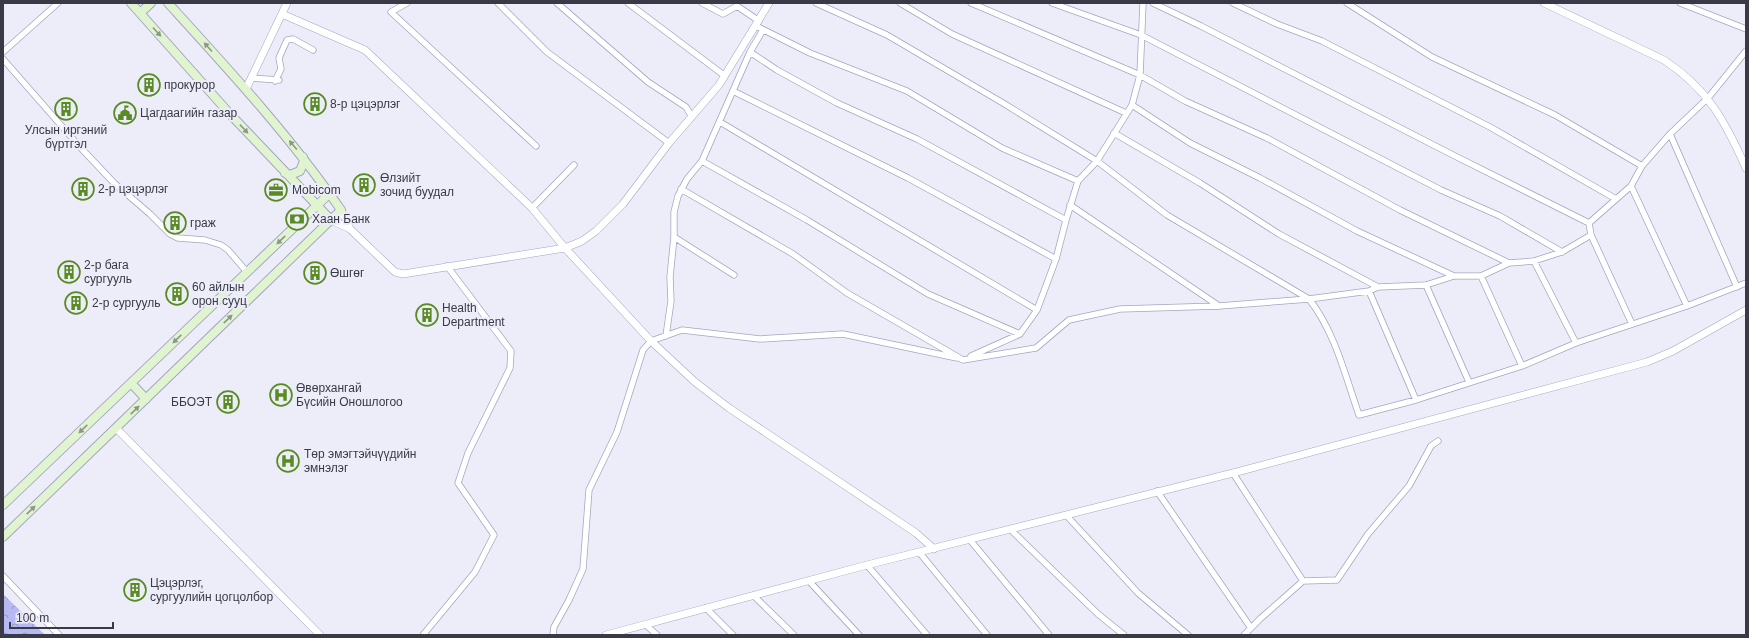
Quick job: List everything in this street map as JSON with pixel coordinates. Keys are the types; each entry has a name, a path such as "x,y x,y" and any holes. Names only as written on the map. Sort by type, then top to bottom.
{"main road":[{"path":"131,3 229,113 331,220"},
{"path":"140,13 151,3"},
{"path":"3,537 341,210 303,156 246,89 168,3"},
{"path":"285,173 290,175 300,171 304,162 303,156"},
{"path":"3,505 330,193"},
{"path":"130,383 146,399"}],"street":[{"path":"3,52 58,3"},
{"path":"246,89 287,3"},
{"path":"407,3 391,12 536,146"},
{"path":"498,3 547,52 669,143"},
{"path":"557,3 648,82 686,107 692,116"},
{"path":"628,3 725,76"},
{"path":"702,3 723,14 738,5 763,30 810,53 906,91 1002,148 1078,181"},
{"path":"331,220 350,229 395,272 403,274 565,248 582,241 596,231 623,204 669,143 725,76 769,3"},
{"path":"816,3 887,35 1003,103 1097,161 1167,214 1309,299 1321,314 1331,335 1359,415 1416,400 1522,366 1576,343 1687,306 1746,283"},
{"path":"900,3 952,34 1126,113"},
{"path":"971,3 1140,75 1185,101 1267,138 1400,210 1509,263"},
{"path":"1052,3 1141,35 1435,187 1500,216 1562,252"},
{"path":"963,360 1020,334 1037,310 1056,259 1078,181 1097,161 1132,105 1140,75 1143,3"},
{"path":"1153,3 1208,29 1589,223"},
{"path":"1233,3 1276,24 1322,41 1490,126 1616,199"},
{"path":"1347,3 1432,57 1555,115 1642,166"},
{"path":"1544,3 1664,60 1679,69 1708,98 1729,129 1746,168"},
{"path":"1680,3 1746,29"},
{"path":"282,14 365,50 532,208 565,248 651,341 695,382 729,408 916,533 934,549"},
{"path":"666,336 671,301 670,277 674,237 674,212 681,189 702,161 750,52 763,30"},
{"path":"252,78 277,80 281,69 279,58 287,40 293,39 313,50"},
{"path":"1589,223 1631,186 1642,166 1670,134 1708,98 1746,51"},
{"path":"750,52 777,70 837,103 917,139 1066,220"},
{"path":"3,59 80,147 114,183 150,214 170,234 178,238 205,240 221,246 228,250 248,272"},
{"path":"733,91 908,178 1056,259"},
{"path":"1132,105 1190,143 1260,178 1357,231 1454,276"},
{"path":"720,122 1037,310"},
{"path":"1114,133 1200,183 1279,234 1378,286"},
{"path":"1670,134 1737,287"},
{"path":"702,161 807,220 928,294 1020,334"},
{"path":"532,208 574,165"},
{"path":"1631,186 1687,306"},
{"path":"681,189 793,254 847,293 963,360"},
{"path":"1070,205 1219,306"},
{"path":"341,210 350,229"},
{"path":"1589,223 1591,235 1632,324"},
{"path":"553,635 554,627 569,600 583,569 589,490 618,432 644,350 651,341 682,330 760,339 843,334 963,360 1036,348 1069,320 1120,309 1219,306 1309,299 1369,291 1378,286 1426,285 1454,276 1481,276 1509,263 1534,261 1562,252 1591,235"},
{"path":"674,237 734,275"},
{"path":"1534,261 1576,343"},
{"path":"423,635 475,572 494,535 458,483 468,453 510,368 512,351 447,266"},
{"path":"1481,276 1522,366"},
{"path":"1426,285 1469,382"},
{"path":"1369,291 1416,400"},
{"path":"606,635 867,565 1011,530 1647,362 1673,351 1746,310"},
{"path":"116,428 320,635"},
{"path":"1244,635 1303,581 1337,580 1368,534 1409,486 1431,446 1438,441"},
{"path":"1232,472 1303,581"},
{"path":"1157,491 1251,628"},
{"path":"1066,515 1138,593 1188,635"},
{"path":"1011,530 1098,614 1124,635"},
{"path":"970,540 1049,635"},
{"path":"919,552 987,635"},
{"path":"867,565 926,635"},
{"path":"3,576 59,635"},
{"path":"809,581 858,635"},
{"path":"754,596 794,635"},
{"path":"706,608 733,635"},
{"path":"646,625 657,635"}],"green space":[{"path":"3,594 45,635 3,635"}],"place":[{"name":"прокурор","path":"149,85"},
{"name":"8-р цэцэрлэг","path":"315,104"},
{"name":"Улсын иргэний бүртгэл","path":"66,109"},
{"name":"Цагдаагийн газар","path":"125,113"},
{"name":"Өлзийт зочид буудал","path":"364,185"},
{"name":"2-р цэцэрлэг","path":"83,189"},
{"name":"Mobicom","path":"276,190"},
{"name":"Хаан Банк","path":"297,219"},
{"name":"граж","path":"175,223"},
{"name":"2-р бага сургууль","path":"69,272"},
{"name":"Өшгөг","path":"315,273"},
{"name":"60 айлын орон сууц","path":"177,294"},
{"name":"2-р сургууль","path":"76,303"},
{"name":"Health Department","path":"427,315"},
{"name":"Өвөрхангай Бүсийн Оношлогоо","path":"281,395"},
{"name":"ББОЭТ","path":"228,402"},
{"name":"Төр эмэгтэйчүүдийн эмнэлэг","path":"288,461"},
{"name":"Цэцэрлэг, сургуулийн цогцолбор","path":"135,590"}]}
